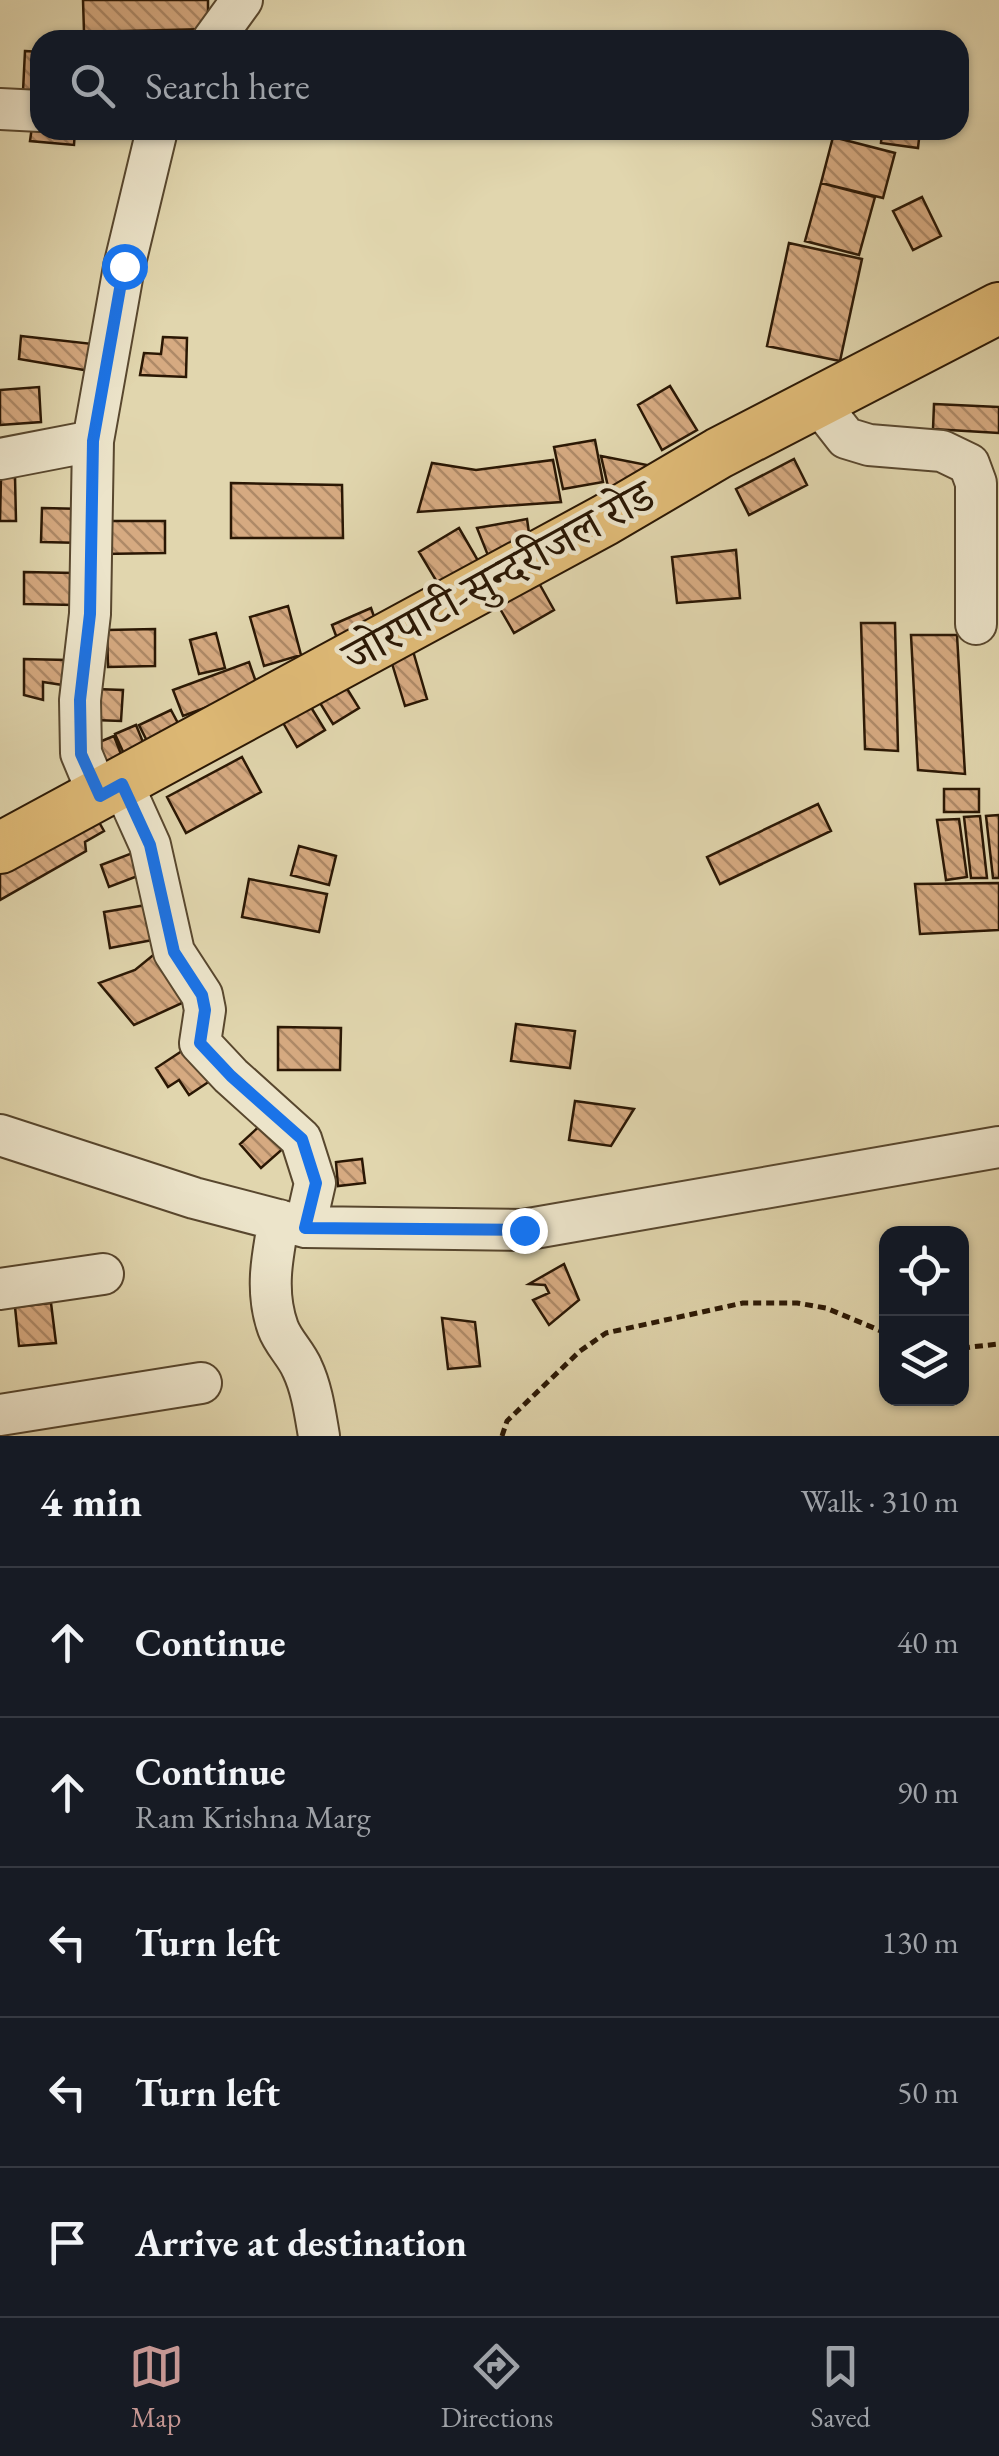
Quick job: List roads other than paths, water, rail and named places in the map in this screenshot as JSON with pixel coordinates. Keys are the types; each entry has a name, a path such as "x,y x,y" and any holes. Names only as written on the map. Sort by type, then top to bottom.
{"main road":[{"name":"जोरपाटी-सुन्दरीजल रोड","path":"0,848 818,401 999,308"}],"street":[{"path":"220,30 242,0"},
{"path":"0,110 30,111"},
{"path":"155,140 124,266 93,441 90,614 80,700 81,754 150,845 174,952 202,995 205,1010 200,1043 302,1139 316,1183 269,1271 278,1330 302,1368 314,1402 319,1436"},
{"path":"818,401 846,438 869,445 942,451 969,464 976,482 976,624"},
{"path":"0,460 93,441"},
{"path":"0,1135 194,1198 292,1224 524,1230 999,1148"},
{"path":"0,1289 103,1274"},
{"path":"0,1416 201,1383"}]}
